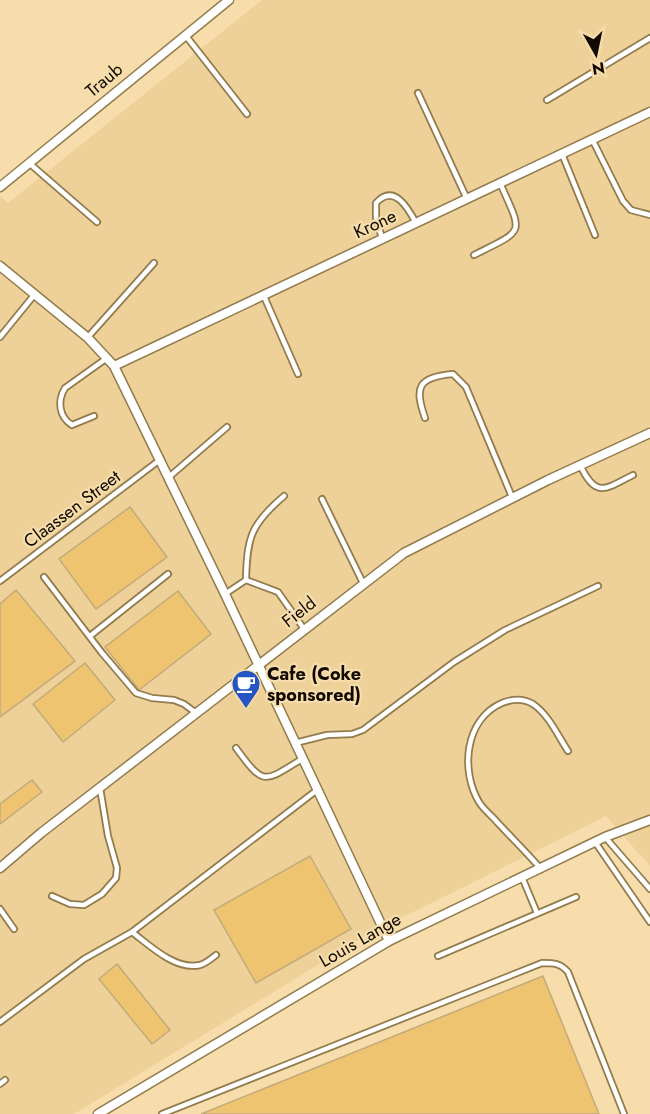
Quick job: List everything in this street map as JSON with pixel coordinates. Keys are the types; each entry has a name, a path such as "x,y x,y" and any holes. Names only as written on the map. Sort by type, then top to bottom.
{"street":[{"name":"Traub","path":"1,183 29,164 229,0"},
{"name":"Krone","path":"114,366 650,112"},
{"path":"0,266 88,338 114,366 161,459 389,941"},
{"name":"Field","path":"0,868 404,553 512,497 650,433"},
{"name":"Louis Lange","path":"99,1114 389,941 605,837 650,820"}],"lane":[{"path":"186,35 247,114"},
{"path":"547,100 650,38"},
{"path":"418,93 467,199"},
{"path":"592,139 623,201 631,210 650,215"},
{"path":"562,154 595,235"},
{"path":"29,164 97,222"},
{"path":"474,255 511,237 516,231 517,225 500,183"},
{"path":"382,238 375,212 376,203 381,198 395,197 402,200 416,223"},
{"path":"88,338 154,263"},
{"path":"0,337 35,294"},
{"path":"263,294 298,374"},
{"path":"94,416 72,425 65,421 61,412 62,393 65,388 107,358"},
{"path":"425,418 418,395 425,382 439,375 453,374 461,380 476,407 512,497"},
{"path":"169,477 227,427"},
{"name":"Claassen Street","path":"0,580 161,459"},
{"path":"580,465 588,482 594,487 613,486 633,476"},
{"path":"246,580 249,540 258,521 284,496"},
{"path":"322,499 363,584"},
{"path":"90,636 168,574"},
{"path":"44,577 136,693 152,698 174,700 196,713"},
{"path":"225,594 246,580"},
{"path":"246,580 278,592 304,629"},
{"path":"295,743 327,735 352,734 363,730 454,662 505,630 598,586"},
{"path":"542,869 479,802 467,768 470,741 479,722 494,707 510,700 520,699 531,702 545,715 568,751"},
{"path":"236,748 255,773 266,777 279,773 302,759"},
{"path":"52,896 70,904 84,905 102,894 116,878 117,868 112,854 100,788"},
{"path":"0,1022 84,959 132,932 317,790"},
{"path":"605,837 650,889"},
{"path":"595,842 650,922"},
{"path":"522,877 537,913"},
{"path":"438,956 576,897"},
{"path":"0,909 14,929"},
{"path":"132,932 152,947 185,966 201,965 216,956"},
{"path":"162,1114 542,963 562,965 568,972 624,1114"},
{"path":"0,1084 5,1080"}],"shaded area":[{"path":"262,0 650,0 650,866 606,816 365,936 74,1114 0,1114 0,196 8,203"}],"building":[{"path":"130,507 167,557 96,609 59,559"},
{"path":"16,590 75,661 0,717 0,604"},
{"path":"178,591 211,634 139,690 105,647"},
{"path":"85,663 115,700 63,742 33,704"},
{"path":"32,780 42,792 0,824 0,804"},
{"path":"310,856 351,929 256,983 214,910"},
{"path":"117,964 170,1030 152,1044 99,979"},
{"path":"543,976 599,1114 201,1114"}],"place":[{"name":"Cafe (Coke sponsored)","path":"246,710"}]}
